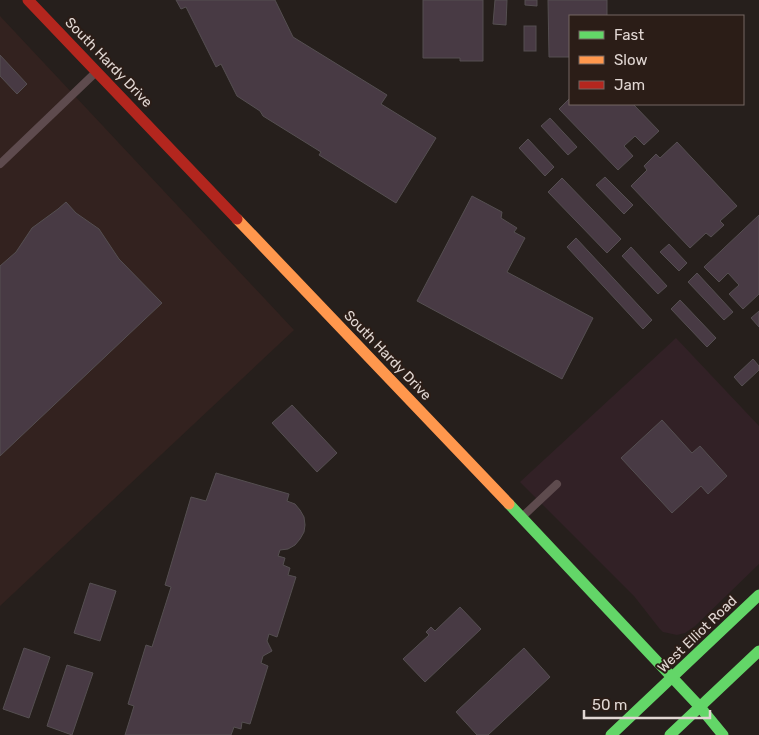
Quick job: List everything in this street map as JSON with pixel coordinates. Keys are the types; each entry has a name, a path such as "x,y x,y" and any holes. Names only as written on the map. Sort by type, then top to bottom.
{"street":[{"name":"South Hardy Drive","path":"28,0 522,518 700,707 723,735"},
{"name":"West Elliot Road","path":"611,735 759,596"},
{"path":"670,735 759,651"}],"lane":[{"path":"0,164 97,71"},
{"path":"522,518 557,484"}],"shaded area":[{"path":"0,16 294,330 0,606"},
{"path":"676,338 759,426 759,564 695,626 685,633 677,635 663,632 634,596 520,482"}],"building":[{"path":"176,0 275,0 293,37 387,95 381,104 436,138 396,203 319,155 321,152 263,116 260,111 237,96 221,64 216,67 186,7 181,9"},
{"path":"423,0 483,0 483,61 460,61 460,58 423,58"},
{"path":"495,0 507,0 506,25 493,24"},
{"path":"525,0 537,0 537,6 525,5"},
{"path":"548,0 607,0 607,15 569,15 569,57 549,57"},
{"path":"524,26 536,26 536,51 524,51"},
{"path":"0,55 27,84 17,94 0,76"},
{"path":"569,99 569,105 634,105 659,131 644,145 635,136 624,146 633,156 618,170 559,109"},
{"path":"550,118 577,147 568,155 541,126"},
{"path":"528,139 554,167 545,176 519,148"},
{"path":"677,142 737,206 720,221 724,225 711,237 706,233 690,248 631,186 647,170 644,166 656,154 660,158"},
{"path":"605,177 633,205 624,214 596,185"},
{"path":"562,178 621,239 607,253 548,192"},
{"path":"472,196 502,212 501,218 517,228 514,232 525,238 507,272 593,318 562,379 417,301"},
{"path":"66,202 76,213 99,229 119,259 162,303 0,456 0,266 16,252 32,228"},
{"path":"759,215 759,294 743,309 729,294 739,285 728,273 719,282 704,267"},
{"path":"576,238 652,320 643,329 567,247"},
{"path":"669,244 687,263 679,271 660,252"},
{"path":"631,247 667,286 658,294 622,256"},
{"path":"697,273 733,312 724,320 688,282"},
{"path":"680,300 716,338 707,347 671,309"},
{"path":"759,311 759,327 751,318"},
{"path":"753,359 759,366 759,370 742,386 734,377"},
{"path":"292,405 337,453 317,472 272,423"},
{"path":"662,420 692,453 700,446 727,476 708,494 701,486 672,513 621,458"},
{"path":"216,473 289,494 287,501 295,504 304,517 304,532 300,539 288,549 280,550 278,556 285,558 283,565 290,568 288,575 296,577 277,637 269,634 267,641 272,651 263,656 261,663 268,666 250,724 242,722 241,729 234,727 231,735 125,735 134,706 128,704 146,645 152,647 171,587 165,585 191,497 206,501"},
{"path":"90,583 116,591 100,641 74,633"},
{"path":"460,607 481,629 425,682 403,659 429,635 426,632 431,627 435,631"},
{"path":"24,648 50,657 29,718 3,709"},
{"path":"524,648 550,677 488,735 477,735 456,712"},
{"path":"67,665 93,673 72,735 47,726"}],"traffic: fast":[{"path":"509,504 700,707 723,735"},
{"path":"611,735 759,595"},
{"path":"670,735 759,651"}],"traffic: slow":[{"path":"237,219 509,504"}],"traffic: jam":[{"path":"28,0 237,219"}]}
